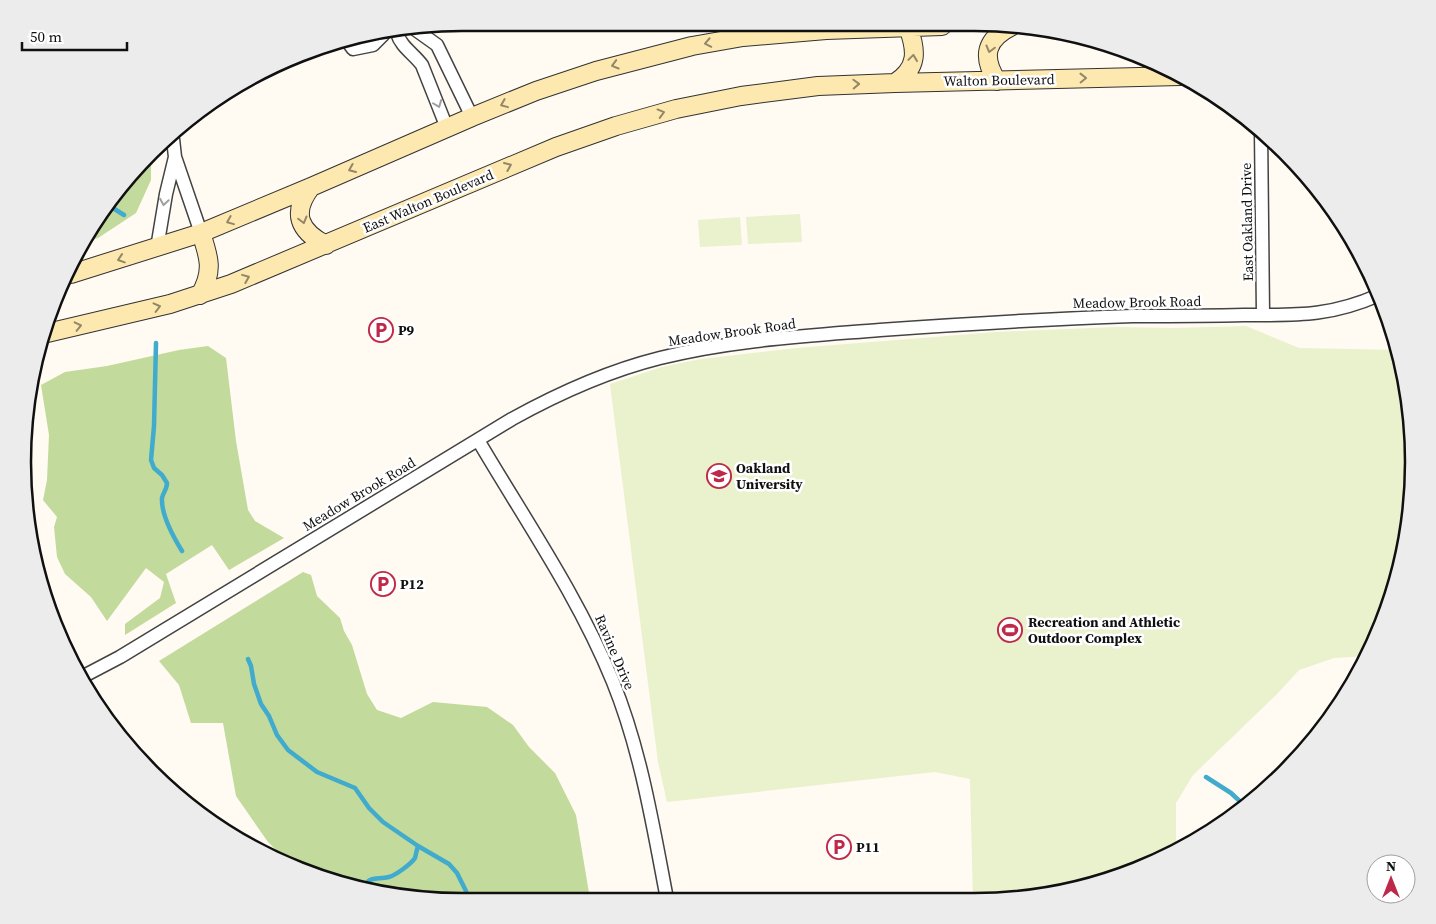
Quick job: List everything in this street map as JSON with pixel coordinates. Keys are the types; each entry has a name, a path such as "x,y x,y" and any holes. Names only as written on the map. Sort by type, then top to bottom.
{"main road":[{"path":"75,273 201,233 472,116 536,91 596,71 743,31"},
{"path":"895,83 904,77 910,70 913,62 914,45 910,31"},
{"path":"997,80 990,67 988,52 995,37 1003,32"},
{"name":"Walton Boulevard","path":"818,86 1166,76"},
{"name":"East Walton Boulevard","path":"52,332 200,295 231,284 532,156 616,126 714,100 818,86"},
{"path":"311,187 301,202 301,218 307,232 326,245"},
{"path":"200,295 206,284 210,267 201,233"}],"street":[{"path":"421,33 437,45 472,116"},
{"path":"399,36 404,48 416,57 426,73 447,128"},
{"path":"351,46 354,49 373,45 379,40"},
{"path":"426,73 445,63"},
{"name":"East Oakland Drive","path":"1261,141 1263,315"},
{"path":"174,142 176,157 201,233"},
{"path":"157,248 166,194 176,157"},
{"name":"Meadow Brook Road","path":"87,674 120,657 546,400 584,383 659,358 710,348 841,334 989,322 1133,316 1297,315 1333,311 1372,298"},
{"name":"Ravine Drive","path":"478,440 567,585 614,684 644,781 666,893"}],"green space":[{"path":"151,164 151,180 136,213 94,239 120,200"},
{"path":"800,214 802,242 748,244 746,217"},
{"path":"740,217 742,245 700,247 698,220"},
{"name":"Recreation and Athletic Outdoor Complex","path":"1246,326 1299,348 1390,350 1401,406 1405,462 1401,518 1390,573 1372,627 1358,656 1334,658 1299,670 1276,695 1193,775 1176,803 1176,842 1139,860 1085,878 1030,889 973,893 970,779 935,772 667,802 658,762 610,384 662,367 701,359 797,348 997,332 1115,327"},
{"path":"208,346 226,358 236,441 248,510 255,521 284,538 229,570 212,545 166,574 176,603 125,635 125,624 160,598 164,582 146,568 107,621 91,597 65,574 57,557 54,527 57,517 43,500 47,480 49,435 41,385 65,372 107,366 179,350"},
{"path":"303,572 311,575 317,596 340,618 344,631 352,645 367,694 377,710 401,718 433,702 487,707 513,725 529,747 555,773 576,815 589,893 462,893 406,889 351,878 324,870 277,851 268,842 236,796 223,723 191,723 179,685 159,661"}],"waterway":[{"path":"114,209 124,215"},
{"path":"156,343 154,426 151,460 154,468 167,483 162,504 172,533 182,551"},
{"path":"248,659 261,704 269,716 277,735 288,750 317,772 355,788 369,808 383,822 449,864 457,873 466,893"},
{"path":"1206,777 1231,793 1240,801"},
{"path":"368,882 372,879 389,877 403,869 415,858 418,846"}],"place":[{"name":"P9","path":"381,330"},
{"name":"Oakland University","path":"719,476"},
{"name":"P12","path":"383,584"},
{"name":"Recreation and Athletic Outdoor Complex","path":"1010,630"},
{"name":"P11","path":"839,847"}]}
